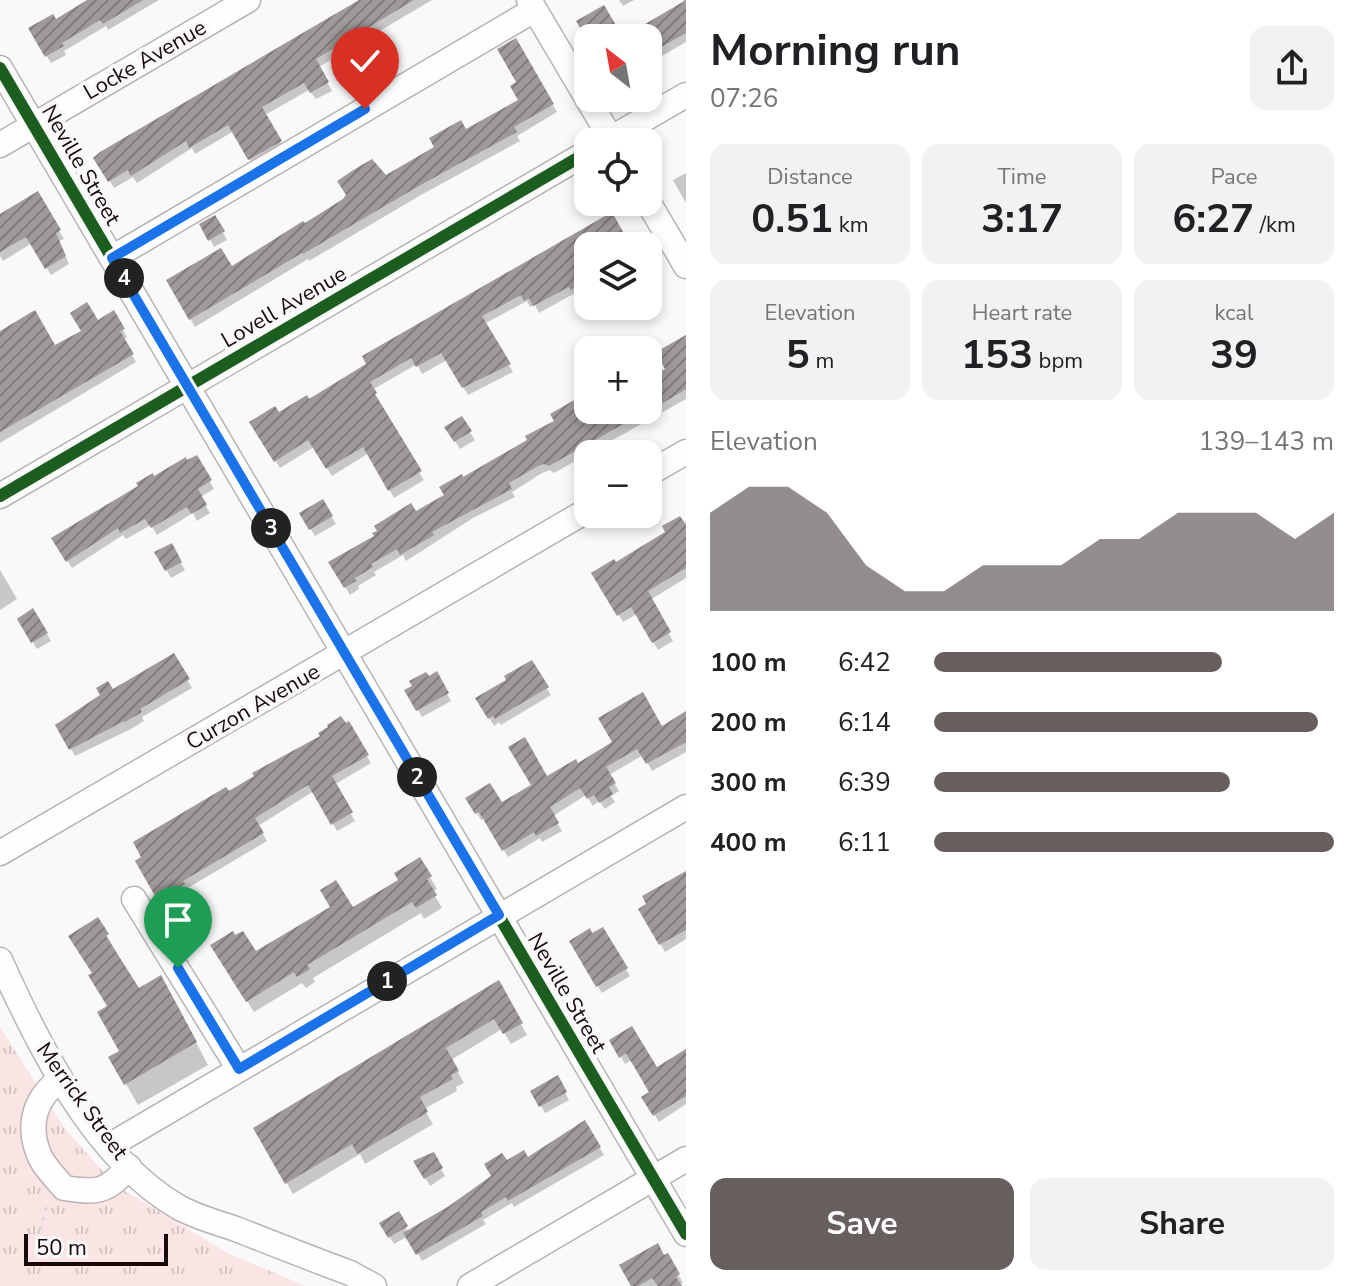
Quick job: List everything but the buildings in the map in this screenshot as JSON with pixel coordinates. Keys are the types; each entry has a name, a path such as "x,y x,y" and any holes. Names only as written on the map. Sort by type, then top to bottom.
{"street":[{"name":"Locke Avenue","path":"0,145 248,0"},
{"path":"112,258 532,5 603,128"},
{"name":"Neville Street","path":"0,68 686,1234"},
{"path":"631,128 686,95"},
{"name":"Lovell Avenue","path":"0,496 574,160"},
{"path":"656,216 686,266"},
{"path":"662,466 686,452"},
{"name":"Curzon Avenue","path":"0,853 574,518"},
{"path":"109,1146 686,807"},
{"path":"134,899 239,1069"},
{"name":"Merrick Street","path":"0,960 40,1045 60,1079 109,1146 144,1183 181,1209 350,1273 374,1286"},
{"path":"60,1079 45,1092 33,1117 38,1153 64,1188 93,1193 111,1186 129,1167"},
{"path":"470,1286 686,1159"}],"path":[{"path":"38,1240 56,1177"}],"green space":[{"path":"0,1027 64,1128 115,1185 231,1255 306,1286 0,1286"}],"cycle path":[{"path":"0,68 686,1234"},
{"path":"0,496 574,160"}],"route":[{"path":"178,968 239,1069 499,915 112,258 365,109"}]}
